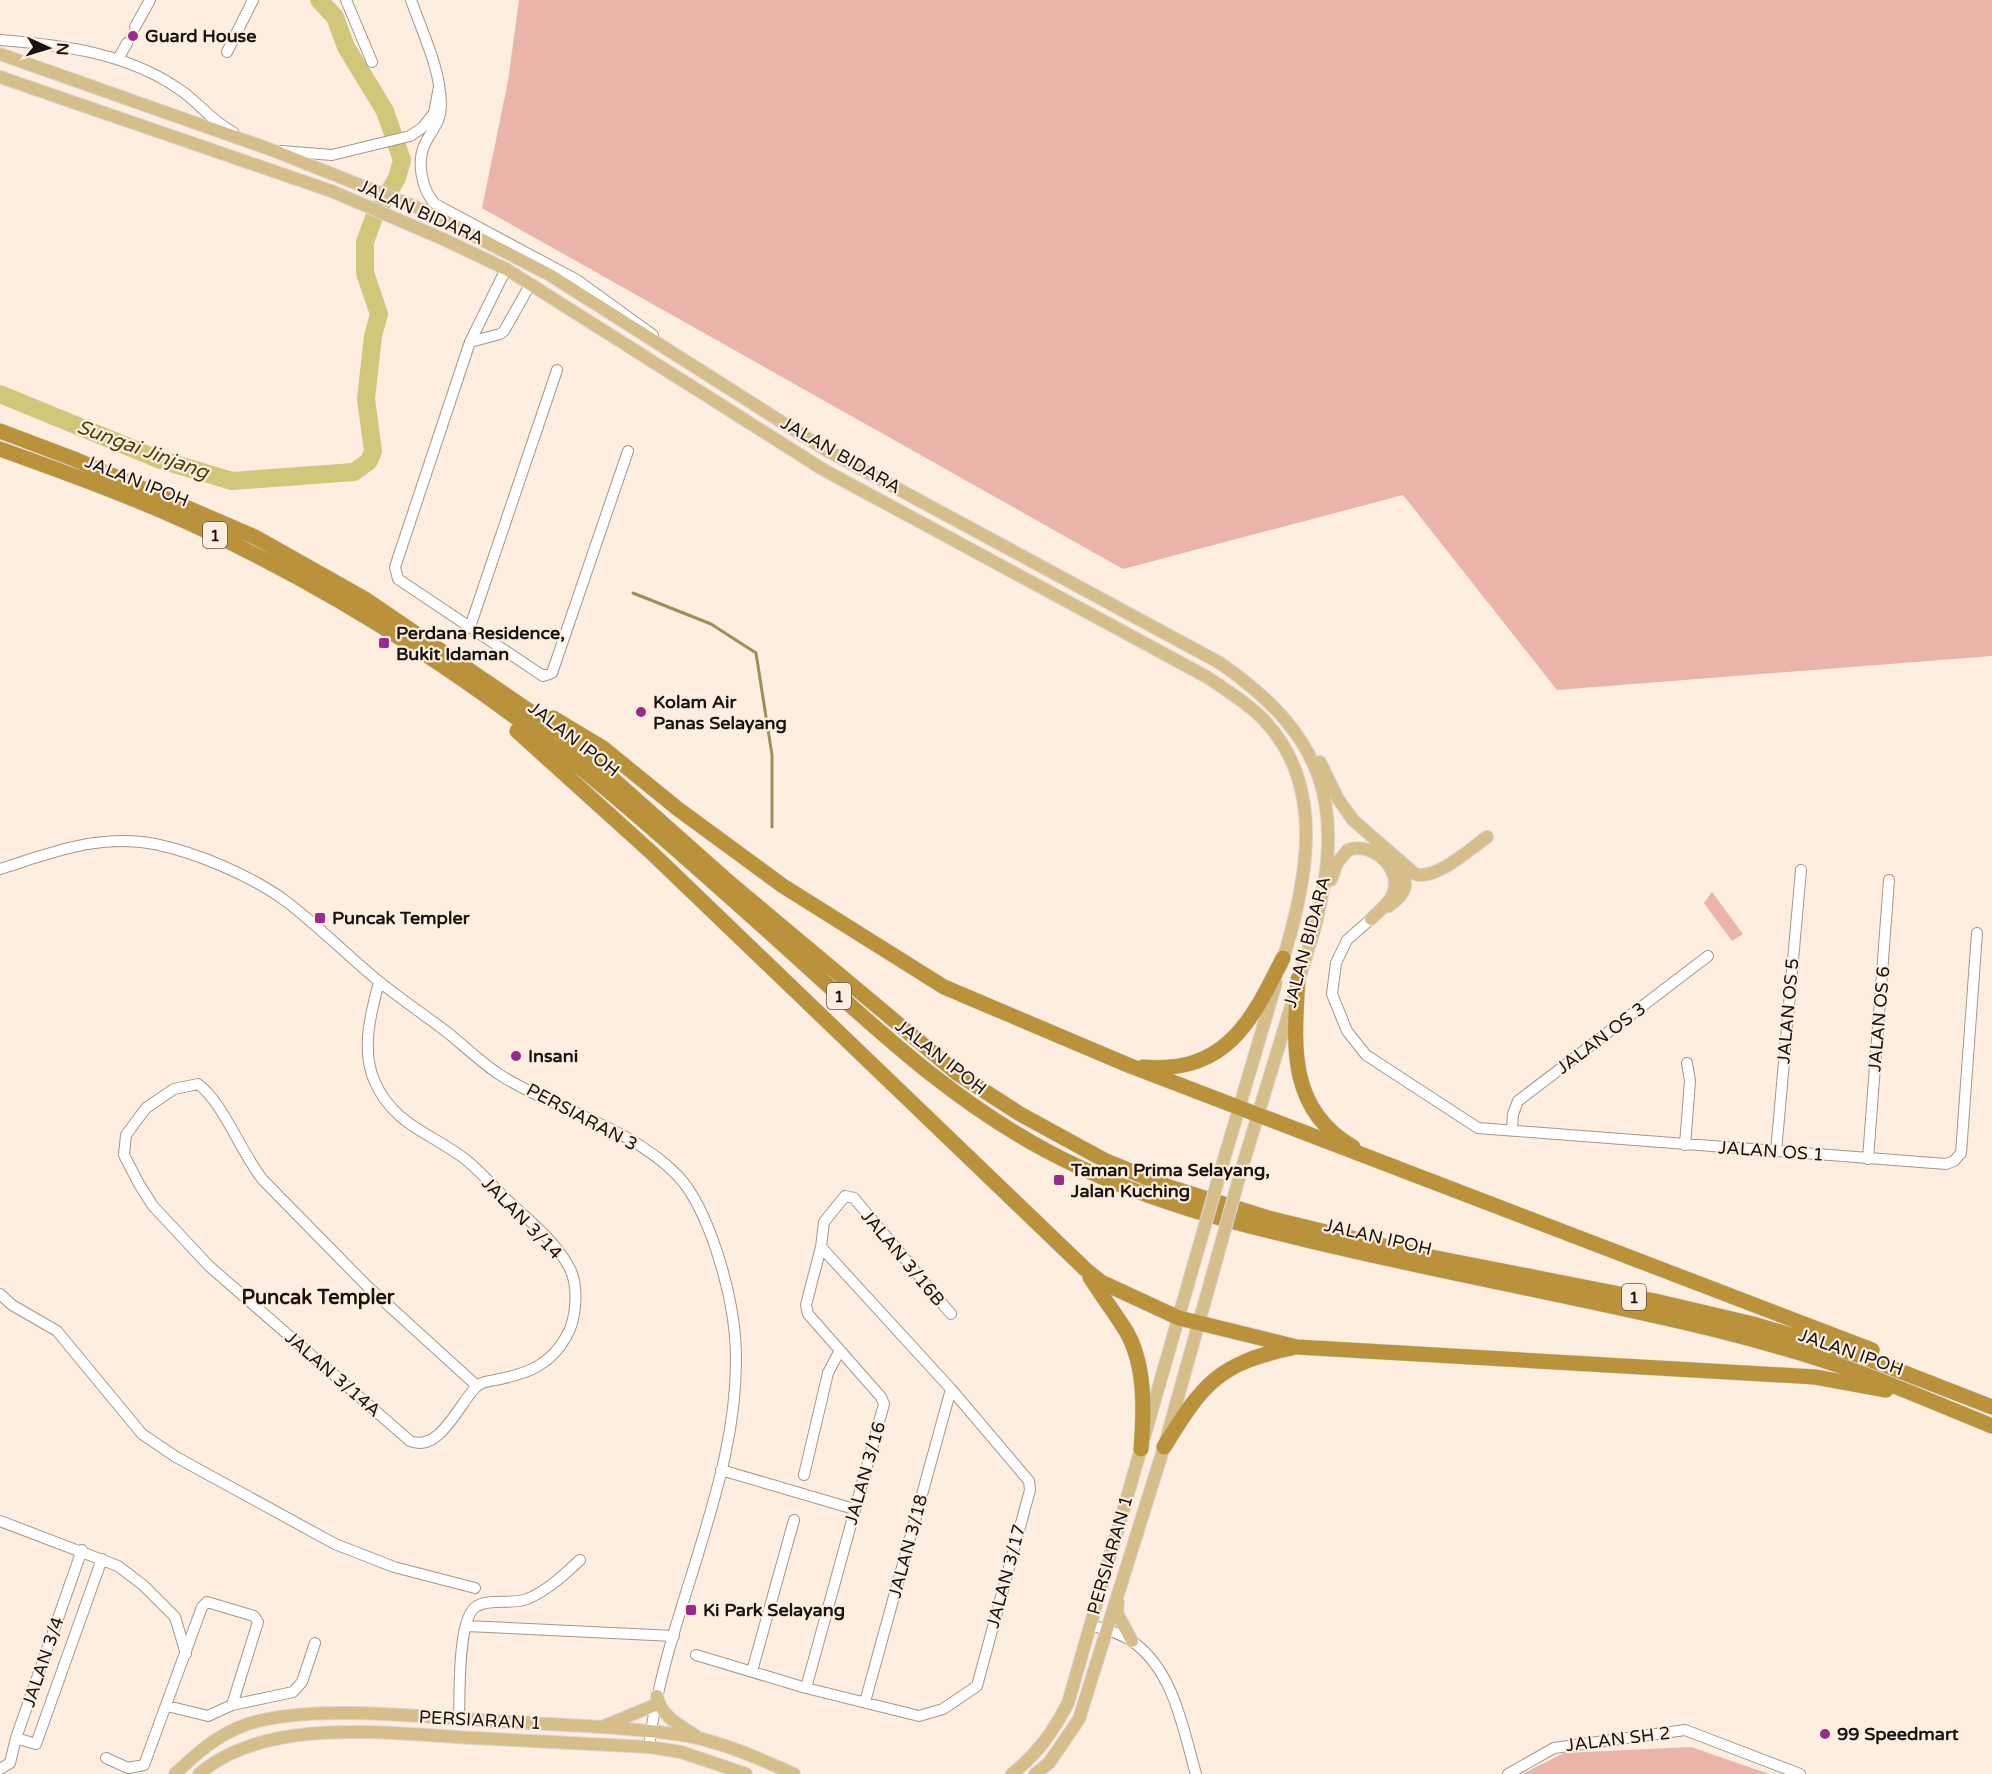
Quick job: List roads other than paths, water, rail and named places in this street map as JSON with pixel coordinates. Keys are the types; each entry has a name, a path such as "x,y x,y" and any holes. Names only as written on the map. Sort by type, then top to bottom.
{"highway":[{"name":"JALAN IPOH","path":"0,431 75,459 255,537 365,599 512,697 590,757 731,884 839,972 958,1074 1020,1114 1106,1161 1169,1187 1268,1218 1421,1255 1654,1301 1753,1324 1861,1356 1992,1407"},
{"name":"JALAN IPOH","path":"0,449 158,509 239,547 319,590 460,678 550,744 617,799 891,1045 940,1084 989,1117 1083,1170 1154,1199 1215,1219 1461,1276 1650,1314 1740,1336 1862,1374 1992,1426"},
{"path":"460,678 652,853 1101,1282 1179,1318 1298,1347 1815,1377 1913,1394"},
{"path":"512,697 572,728 603,748 678,809 783,886 944,987 1128,1065 1407,1174 1930,1372 1992,1398"},
{"path":"1128,1065 1179,1067 1202,1060 1220,1050 1242,1030 1258,1009 1283,958"},
{"path":"1298,979 1295,1049 1304,1090 1315,1113 1342,1140 1407,1174"},
{"path":"1085,1269 1127,1333 1135,1353 1144,1416 1141,1449"},
{"path":"1164,1447 1185,1413 1215,1376 1244,1360 1298,1347"}],"main road":[{"name":"JALAN BIDARA","path":"0,54 272,150 406,201 428,212 550,275 826,450 1220,663 1279,710 1306,748 1317,771 1328,821 1329,849 1315,927 1256,1115 1217,1258"},
{"name":"JALAN BIDARA","path":"0,78 302,180 397,218 506,269 824,470 1207,677 1249,706 1276,735 1288,754 1296,775 1307,826 1303,880 1283,958 1237,1107 1197,1253"},
{"path":"428,212 498,255 527,269 533,279 530,285"},
{"path":"1220,663 1261,685 1288,709 1304,730 1344,810 1409,871 1426,876 1437,872 1487,837"},
{"path":"1315,927 1337,863 1348,850 1357,848 1380,856 1395,879 1393,896 1371,919"},
{"path":"1371,919 1401,897 1405,890 1403,872 1393,854"},
{"name":"PERSIARAN 1","path":"1012,1774 1035,1755 1054,1731 1068,1703 1197,1253"},
{"name":"PERSIARAN 1","path":"1035,1774 1049,1763 1079,1719 1164,1447 1217,1258"},
{"path":"1119,1588 1117,1613 1132,1641"},
{"path":"600,1727 656,1701 664,1714 701,1739"},
{"name":"PERSIARAN 1","path":"175,1774 197,1753 226,1733 269,1719 339,1714 600,1727 650,1732 701,1739 794,1774"},
{"name":"PERSIARAN 1","path":"199,1774 231,1755 253,1746 311,1734 387,1734 649,1747 681,1752 747,1774"}],"street":[{"path":"135,27 150,0"},
{"path":"227,52 253,0"},
{"path":"346,0 372,62"},
{"path":"411,0 435,66 439,87 439,120 424,145 421,157 425,188 435,204 577,280 608,300 674,352"},
{"path":"0,40 39,42 91,51 118,59 184,92 217,124 272,150 332,155 410,136 422,128 434,113 439,87"},
{"path":"118,59 127,43"},
{"path":"506,269 470,342 395,567 398,579 543,676 548,676 552,673 628,451"},
{"path":"470,342 504,331 530,285"},
{"path":"470,627 557,370"},
{"name":"PERSIARAN 3","path":"0,869 79,844 113,840 153,844 197,856 228,869 285,901 379,982 497,1073 633,1142 677,1176 704,1215 721,1266 735,1335 734,1403 721,1470 656,1701 649,1747"},
{"name":"JALAN OS 5","path":"1776,1152 1801,870"},
{"name":"JALAN OS 6","path":"1868,1158 1889,880"},
{"name":"JALAN OS 1","path":"1371,919 1347,940 1336,963 1332,994 1342,1019 1357,1044 1377,1062 1478,1128 1946,1164 1954,1161 1960,1153 1977,933"},
{"name":"JALAN OS 3","path":"1512,1130 1513,1114 1518,1101 1708,956"},
{"name":"JALAN 3/14","path":"379,982 368,1040 373,1077 382,1095 402,1119 464,1159 542,1234 569,1268 575,1283 573,1314 567,1336 552,1357 530,1372 477,1386"},
{"path":"1686,1145 1690,1081 1687,1063"},
{"name":"JALAN 3/14A","path":"198,1084 212,1098 249,1163 263,1180 366,1285 477,1386 435,1439 417,1444 410,1441 209,1266 153,1206 124,1155 126,1135 146,1108 174,1089 198,1084"},
{"name":"JALAN 3/16B","path":"821,1247 824,1222 844,1196 850,1196 951,1314"},
{"name":"JALAN 3/16","path":"806,1688 884,1404 881,1397 808,1314 806,1305 821,1247"},
{"name":"JALAN 3/17","path":"696,1655 806,1688 920,1716 943,1709 977,1686 1030,1490 1029,1481 951,1389 821,1247"},
{"path":"0,1294 12,1305 57,1331 142,1434 176,1457 335,1544 394,1567 475,1588"},
{"path":"804,1475 828,1373 840,1350"},
{"name":"JALAN 3/18","path":"865,1702 951,1389"},
{"path":"721,1470 854,1509"},
{"path":"752,1671 794,1520"},
{"path":"1,1524 82,1550 118,1566 143,1585 175,1617 186,1654"},
{"name":"JALAN 3/4","path":"0,1769 10,1763 16,1738 82,1550"},
{"path":"16,1738 36,1744 102,1558"},
{"path":"459,1719 466,1626 470,1612 477,1606 527,1599 560,1578 580,1560"},
{"path":"106,1758 128,1768 144,1764 202,1607 207,1602 256,1618 257,1626 232,1705"},
{"path":"1090,1625 1132,1641 1151,1659 1166,1682 1196,1774"},
{"path":"466,1626 674,1636"},
{"path":"167,1706 208,1716 232,1705 293,1692 299,1687 315,1643"},
{"name":"JALAN SH 2","path":"1508,1774 1554,1748 1685,1730 1800,1774"}],"waterway":[{"name":"Sungai Jinjang","path":"0,394 158,459 232,481 354,472 369,461 373,451 366,399 373,336 379,314 365,273 365,242 374,217 397,178 402,160 385,111 346,47 335,17 319,0"},
{"path":"633,593 711,624 756,653 772,755 772,827"}],"tunnel":[{"path":"127,43 135,27"}],"place":[{"name":"Guard House","path":"133,36"},
{"name":"Perdana Residence, Bukit Idaman","path":"384,643"},
{"name":"Kolam Air Panas Selayang","path":"641,712"},
{"name":"Puncak Templer","path":"320,918"},
{"name":"Insani","path":"516,1056"},
{"name":"Taman Prima Selayang, Jalan Kuching","path":"1059,1180"},
{"name":"Ki Park Selayang","path":"691,1610"},
{"name":"99 Speedmart","path":"1825,1734"}],"district":[{"name":"Puncak Templer","path":"318,1297"}]}
